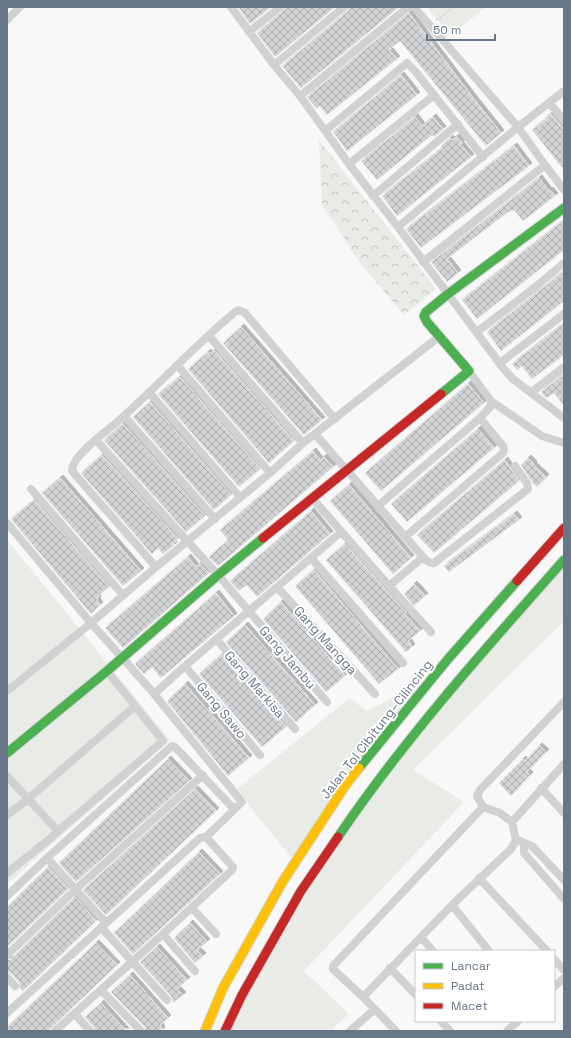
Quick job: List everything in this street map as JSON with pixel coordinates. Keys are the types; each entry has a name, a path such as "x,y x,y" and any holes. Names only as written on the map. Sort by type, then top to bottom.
{"main road":[{"path":"7,753 107,671 218,575 469,371 427,322 424,316 426,312 564,208"},
{"name":"Jalan Tol Cibitung–Cilincing","path":"205,1031 223,988 283,881 347,783 448,659 564,528"},
{"path":"225,1031 242,995 301,891 365,797 465,672 564,560"}],"street":[{"path":"7,20 20,7"},
{"path":"231,7 300,96 349,164 500,363 513,379 532,392 564,418"},
{"path":"249,32 280,7"},
{"path":"274,64 344,7"},
{"path":"300,96 408,7"},
{"path":"414,7 518,127 564,190"},
{"path":"325,131 405,63 410,65 483,157"},
{"path":"398,227 518,127 564,91"},
{"path":"349,164 434,95"},
{"path":"550,103 564,121"},
{"path":"373,196 458,124"},
{"path":"423,262 545,165"},
{"path":"477,332 564,263"},
{"path":"156,567 72,471 74,461 235,312 240,310 245,313 335,419"},
{"path":"500,363 564,314"},
{"path":"209,336 304,443"},
{"path":"7,691 91,623 304,443 440,336"},
{"path":"177,365 270,473"},
{"path":"532,392 564,367"},
{"path":"469,371 491,401 542,436 564,443"},
{"path":"149,392 240,497"},
{"path":"379,505 480,418 491,406 491,401"},
{"path":"124,416 215,519"},
{"path":"406,537 503,453 503,446 480,418"},
{"path":"315,434 379,505 423,557 428,562 434,563 528,489 527,483 515,466"},
{"name":"Gang Jambu","path":"96,440 218,575 327,702"},
{"path":"31,489 123,595"},
{"path":"312,498 431,632"},
{"path":"7,523 91,623 154,694 242,803 206,837 200,838 7,1013"},
{"path":"154,694 341,532"},
{"path":"389,586 423,557"},
{"path":"310,558 403,663"},
{"name":"Gang Mangga","path":"277,587 375,694"},
{"name":"Gang Markisa","path":"216,639 295,729"},
{"name":"Gang Sawo","path":"185,666 260,755"},
{"path":"7,873 51,838 163,741 107,671"},
{"path":"363,997 479,878 512,849 516,840 512,822 500,813 483,807 477,796 480,790 564,702"},
{"path":"7,815 28,799 135,706"},
{"path":"7,896 46,858 172,746 175,747 234,809"},
{"path":"512,822 541,788 562,770"},
{"path":"7,955 76,889 202,775"},
{"path":"7,776 56,830 56,833"},
{"path":"541,788 564,813"},
{"path":"396,1031 333,969 334,964 483,807"},
{"path":"55,1031 132,963 233,869 233,867 206,837"},
{"path":"516,840 532,846 564,880"},
{"path":"524,844 524,853 564,898"},
{"path":"46,858 76,889 132,963 167,1000"},
{"path":"479,878 546,950"},
{"path":"452,906 489,950"},
{"path":"192,908 216,934"},
{"path":"163,934 195,971"},
{"path":"420,937 432,950"},
{"path":"555,960 564,970"},
{"path":"390,968 415,994"},
{"path":"7,977 15,986"},
{"path":"555,986 564,978"},
{"path":"102,990 141,1031"},
{"path":"350,1031 375,1009"},
{"path":"75,1014 90,1031"},
{"path":"442,1022 450,1031"},
{"path":"507,1031 517,1022"}],"path":[{"path":"430,25 454,7"}],"green space":[{"path":"427,7 486,7 450,36"},
{"path":"319,140 436,289 404,315 360,263 322,205"},
{"path":"7,540 170,740 7,884"},
{"path":"564,562 564,621 413,770 464,802 304,971 349,1014 330,1031 225,1031 365,797"},
{"path":"431,680 295,862 248,804 238,788 350,698 366,711"}],"building":[{"path":"238,7 271,7 250,24"},
{"path":"285,7 335,7 275,57 257,33 283,11"},
{"path":"349,7 399,7 301,88 282,66 348,11"},
{"path":"409,13 501,133 486,146 400,41 389,50 397,59 327,115 320,106 316,108 307,97"},
{"path":"401,75 417,95 347,151 333,132"},
{"path":"551,114 564,130 564,170 532,130 546,120 545,118"},
{"path":"415,117 422,126 433,117 443,129 434,137 432,135 377,180 361,161"},
{"path":"457,137 462,143 460,144 471,157 397,216 382,196 443,148 441,146 450,138 452,140"},
{"path":"514,146 529,166 421,248 406,229"},
{"path":"539,178 555,196 523,221 514,210 508,212 447,259 458,273 447,282 431,262"},
{"path":"564,220 564,250 477,319 462,300"},
{"path":"564,271 564,301 501,351 487,332"},
{"path":"564,323 564,355 532,379 522,366 517,370 512,364"},
{"path":"241,327 322,420 304,435 223,343"},
{"path":"214,350 294,441 269,463 188,369 208,352 210,354"},
{"path":"564,374 564,406 554,393 546,398 541,392"},
{"path":"180,377 260,469 239,487 158,394"},
{"path":"468,384 484,403 381,491 365,473"},
{"path":"150,402 231,495 214,510 133,417"},
{"path":"123,424 205,516 186,532 104,440"},
{"path":"478,429 494,448 407,522 391,504"},
{"path":"313,451 320,460 324,457 333,467 218,566 209,557 228,540 220,530"},
{"path":"102,455 178,539 173,543 174,545 163,554 158,548 152,554 81,473"},
{"path":"528,458 546,477 537,487 521,465"},
{"path":"505,460 519,481 434,553 417,535"},
{"path":"60,478 141,571 123,586 42,493"},
{"path":"349,485 411,558 393,574 330,501"},
{"path":"34,500 109,587 98,596 97,601 100,605 91,614 11,519"},
{"path":"311,511 330,534 257,597 247,585 239,591 230,581"},
{"path":"514,514 519,520 449,572 444,566"},
{"path":"345,544 420,631 408,641 412,647 406,652 326,560"},
{"path":"188,557 196,567 200,564 209,573 123,648 105,628"},
{"path":"314,570 398,669 379,684 295,586"},
{"path":"414,584 425,596 414,606 404,594"},
{"path":"216,593 234,616 161,678 152,667 144,674 135,664"},
{"path":"281,602 345,676 326,692 263,619"},
{"path":"245,625 315,705 296,722 226,642"},
{"path":"222,654 286,727 262,747 199,674"},
{"path":"185,684 249,758 228,776 167,701"},
{"path":"539,746 546,752 527,772 530,775 511,796 499,783 523,759 525,761"},
{"path":"168,759 189,781 76,882 59,863"},
{"path":"195,789 216,811 106,915 83,890"},
{"path":"199,852 220,874 133,954 114,933"},
{"path":"48,867 68,889 7,947 7,907"},
{"path":"75,897 96,921 23,991 20,988 19,982 11,973 7,972 7,960 11,959"},
{"path":"190,923 207,942 197,950 203,956 195,963 174,938"},
{"path":"96,943 117,965 48,1031 7,1031 7,1027"},
{"path":"157,947 187,980 177,989 183,995 173,1003 171,996 140,962"},
{"path":"130,975 168,1018 160,1025 162,1031 146,1031 145,1027 111,992"},
{"path":"101,1003 126,1031 95,1031 94,1027 85,1017"}],"traffic: fast":[{"path":"441,394 469,371 427,322 424,316 426,312 564,208"},
{"path":"7,753 107,671 263,538"},
{"path":"338,837 390,764 418,729 475,661 564,560"},
{"path":"359,768 448,659 517,581"}],"traffic: slow":[{"path":"205,1031 223,988 283,881 347,783 359,768"}],"traffic: jam":[{"path":"263,538 441,394"},
{"path":"517,581 564,528"},
{"path":"225,1031 242,995 301,891 338,837"}]}
